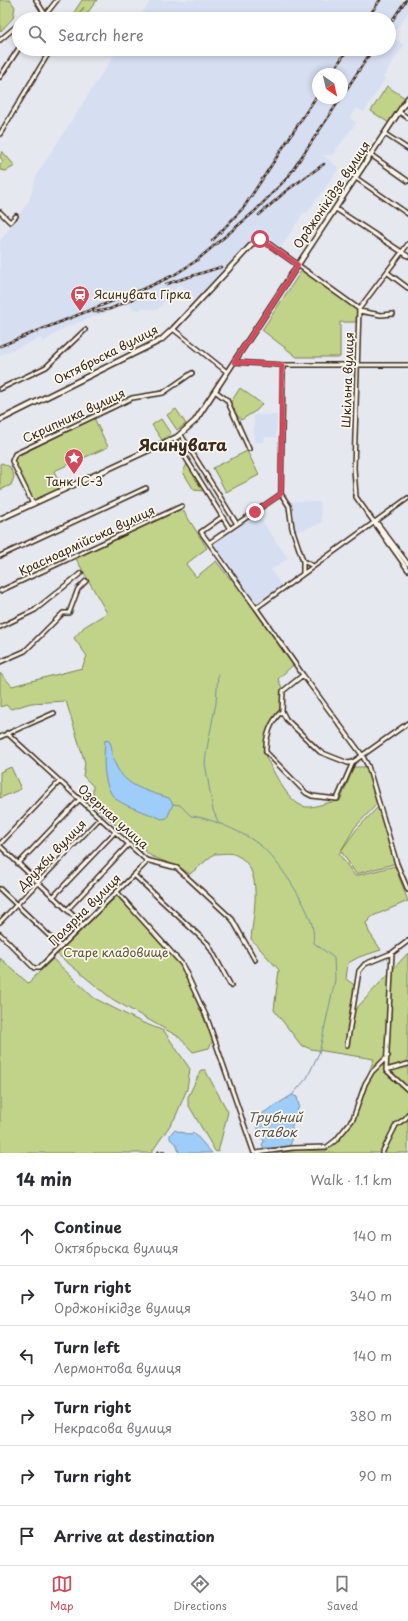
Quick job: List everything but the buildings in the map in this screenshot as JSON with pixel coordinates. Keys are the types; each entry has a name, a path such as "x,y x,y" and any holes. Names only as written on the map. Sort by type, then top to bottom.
{"main road":[{"name":"Орджонікідзе вулиця","path":"0,519 174,439 181,435 195,421 408,98"},
{"name":"Октябрьска вулиця","path":"0,420 161,340 256,240 264,240 298,265"}],"street":[{"path":"36,0 44,12"},
{"path":"48,12 57,0"},
{"path":"0,40 12,30"},
{"path":"0,77 14,56"},
{"path":"0,134 47,56"},
{"path":"399,112 408,118"},
{"path":"384,134 408,149"},
{"path":"371,155 408,181"},
{"path":"356,178 408,214"},
{"path":"336,209 408,256"},
{"path":"0,212 10,222 16,216"},
{"path":"359,310 388,273 408,244"},
{"path":"298,265 359,310 381,315 393,314"},
{"path":"388,273 408,288"},
{"name":"Шкільна вулиця","path":"359,310 354,468 356,497 408,564"},
{"path":"173,329 228,372"},
{"path":"0,389 46,367 85,330"},
{"path":"234,362 282,365 408,366"},
{"path":"282,365 281,494 288,506 292,528 303,561 303,573"},
{"name":"Скрипника вулиця","path":"33,504 12,461 15,454 132,398 163,394 192,373"},
{"path":"215,391 226,400 249,450"},
{"path":"181,435 237,524"},
{"path":"174,439 230,529"},
{"path":"0,556 146,488"},
{"path":"210,543 281,494"},
{"path":"256,608 374,521 408,498"},
{"name":"Красноармійська вулиця","path":"0,591 182,506"},
{"path":"222,517 201,532 303,676 362,755 368,766 397,864 408,890"},
{"name":"Шкільна вулиця","path":"374,521 375,525 408,570"},
{"path":"303,561 313,566"},
{"path":"0,627 35,610 81,573"},
{"path":"0,662 25,651 63,613 69,612 78,589 86,581"},
{"path":"303,676 283,691 282,711 286,719 320,752 348,763 353,762"},
{"path":"282,711 274,719 269,729 266,752 306,793 312,796 337,799 353,762 408,722"},
{"path":"0,735 7,734 54,713"},
{"name":"Озерная улица","path":"7,734 146,860 177,868 194,883 232,919 255,960"},
{"path":"60,781 0,845 83,925"},
{"path":"18,864 80,799"},
{"name":"Дружби вулиця","path":"0,922 100,818"},
{"path":"53,897 115,832"},
{"path":"67,910 129,844"},
{"name":"Полярна вулиця","path":"0,934 34,968 39,968 145,864 146,860"},
{"path":"134,875 208,944 231,986"},
{"path":"0,889 61,947"},
{"path":"117,892 182,964 207,1018 255,1153 292,1148 327,1147 336,1140 353,1119 365,1084 372,1072 388,1056"},
{"path":"347,1046 359,971 365,964 392,953 408,941"},
{"path":"386,1070 388,1056 392,953"},
{"path":"386,1070 408,1064"},
{"path":"386,1070 408,1090"},
{"path":"382,1153 396,1126 406,1118 408,1114"}],"shaded area":[{"path":"151,0 408,0 408,13 396,30 396,12 143,12"},
{"path":"396,40 404,45 383,77 385,79 364,112 357,108 350,118 356,123 332,155 323,155 339,168 307,213 304,212 281,247 252,228 259,234 256,238 197,300 180,284 157,310 141,308 140,310 135,310 128,304 66,327 43,342 41,338 0,355 0,241 29,201 37,174 113,56 396,56"},
{"path":"254,415 277,415 276,437 265,437 264,442 254,442"},
{"path":"289,501 320,502 322,523 296,532"},
{"path":"257,514 288,558 271,570 282,586 257,604 213,544"}],"green space":[{"path":"0,0 10,0 15,7 14,12 12,12 12,19 0,32"},
{"path":"82,0 97,0 88,12 81,12 84,7 80,12 74,12"},
{"path":"387,86 405,98 389,123 371,111"},
{"path":"2,151 15,166 6,171 0,170 0,165 3,161 0,157"},
{"path":"302,270 357,309 356,322 340,322 340,357 297,357 262,330"},
{"path":"240,388 262,404 257,410 241,420 229,405"},
{"path":"176,409 186,424 177,430 167,415"},
{"path":"94,418 108,447 54,471 62,489 34,502 14,458"},
{"path":"161,419 171,434 162,440 152,425"},
{"path":"247,451 259,475 226,492 213,468"},
{"path":"2,463 10,467 14,477 11,485 0,490 0,464"},
{"path":"187,464 205,491 194,490 183,472"},
{"path":"181,507 207,548 186,564 196,577 216,561 230,579 232,578 293,665 278,679 283,690 281,710 271,722 263,752 286,792 299,804 306,807 340,801 354,767 366,767 377,804 355,827 339,854 355,876 395,866 408,901 373,916 366,923 369,932 381,950 359,957 348,963 346,979 357,987 352,1013 408,953 408,1153 275,1153 301,1150 326,1151 353,1114 374,1059 311,1049 301,1045 274,1010 279,970 251,939 255,892 251,870 245,861 234,854 214,854 190,874 179,867 151,856 93,805 93,786 83,776 85,763 66,701 31,703 11,709 6,705 0,707 0,673 12,686 82,668 87,656 74,638 84,627 107,613 75,557"},
{"path":"11,767 21,789 0,798 0,772"},
{"path":"378,807 392,855 397,863 356,874 341,851 356,830"},
{"name":"Старе кладовище","path":"117,896 181,964 213,1040 209,1048 193,1052 179,1037 112,999 57,954"},
{"path":"0,958 28,983 53,959 94,998 141,1022 164,1031 190,1069 187,1089 175,1118 151,1153 0,1153"},
{"path":"201,1070 205,1070 228,1112 218,1152 215,1151 188,1104 188,1097"}],"water":[{"path":"105,740 109,741 110,743 113,759 117,768 128,781 142,789 169,798 173,804 167,818 162,819 135,809 121,803 112,795 105,775"},
{"name":"Трубний ставок","path":"292,1095 297,1097 299,1106 292,1125 291,1144 287,1147 264,1148 262,1145 264,1141 258,1129 258,1119 263,1113"},
{"path":"174,1130 190,1135 194,1133 212,1153 179,1153 177,1145 170,1139 170,1135"}],"waterway":[{"path":"218,674 216,703 205,763 213,810 219,824"},
{"path":"173,804 180,805 191,816 208,819 237,831 261,846 275,861 298,894 313,927 314,943 334,958 335,980 319,1053 307,1078 292,1095"}],"railway":[{"path":"372,12 380,0"},
{"path":"396,15 406,0"},
{"path":"335,68 343,56"},
{"path":"348,87 368,56"},
{"path":"212,241 244,207 312,103"},
{"path":"0,346 148,287 174,275 196,261 254,212 288,177 337,104"},
{"path":"259,215 286,191 324,164"},
{"path":"166,284 221,267"},
{"path":"94,312 110,309 135,298"}],"place":[{"name":"Ясинувата Гірка","path":"80,312"},
{"name":"Танк ІС-3","path":"74,475"}],"district":[{"name":"Ясинувата","path":"183,445"}],"route":[{"path":"255,512 281,494 282,365 234,362 298,265 264,240 260,239"}]}
